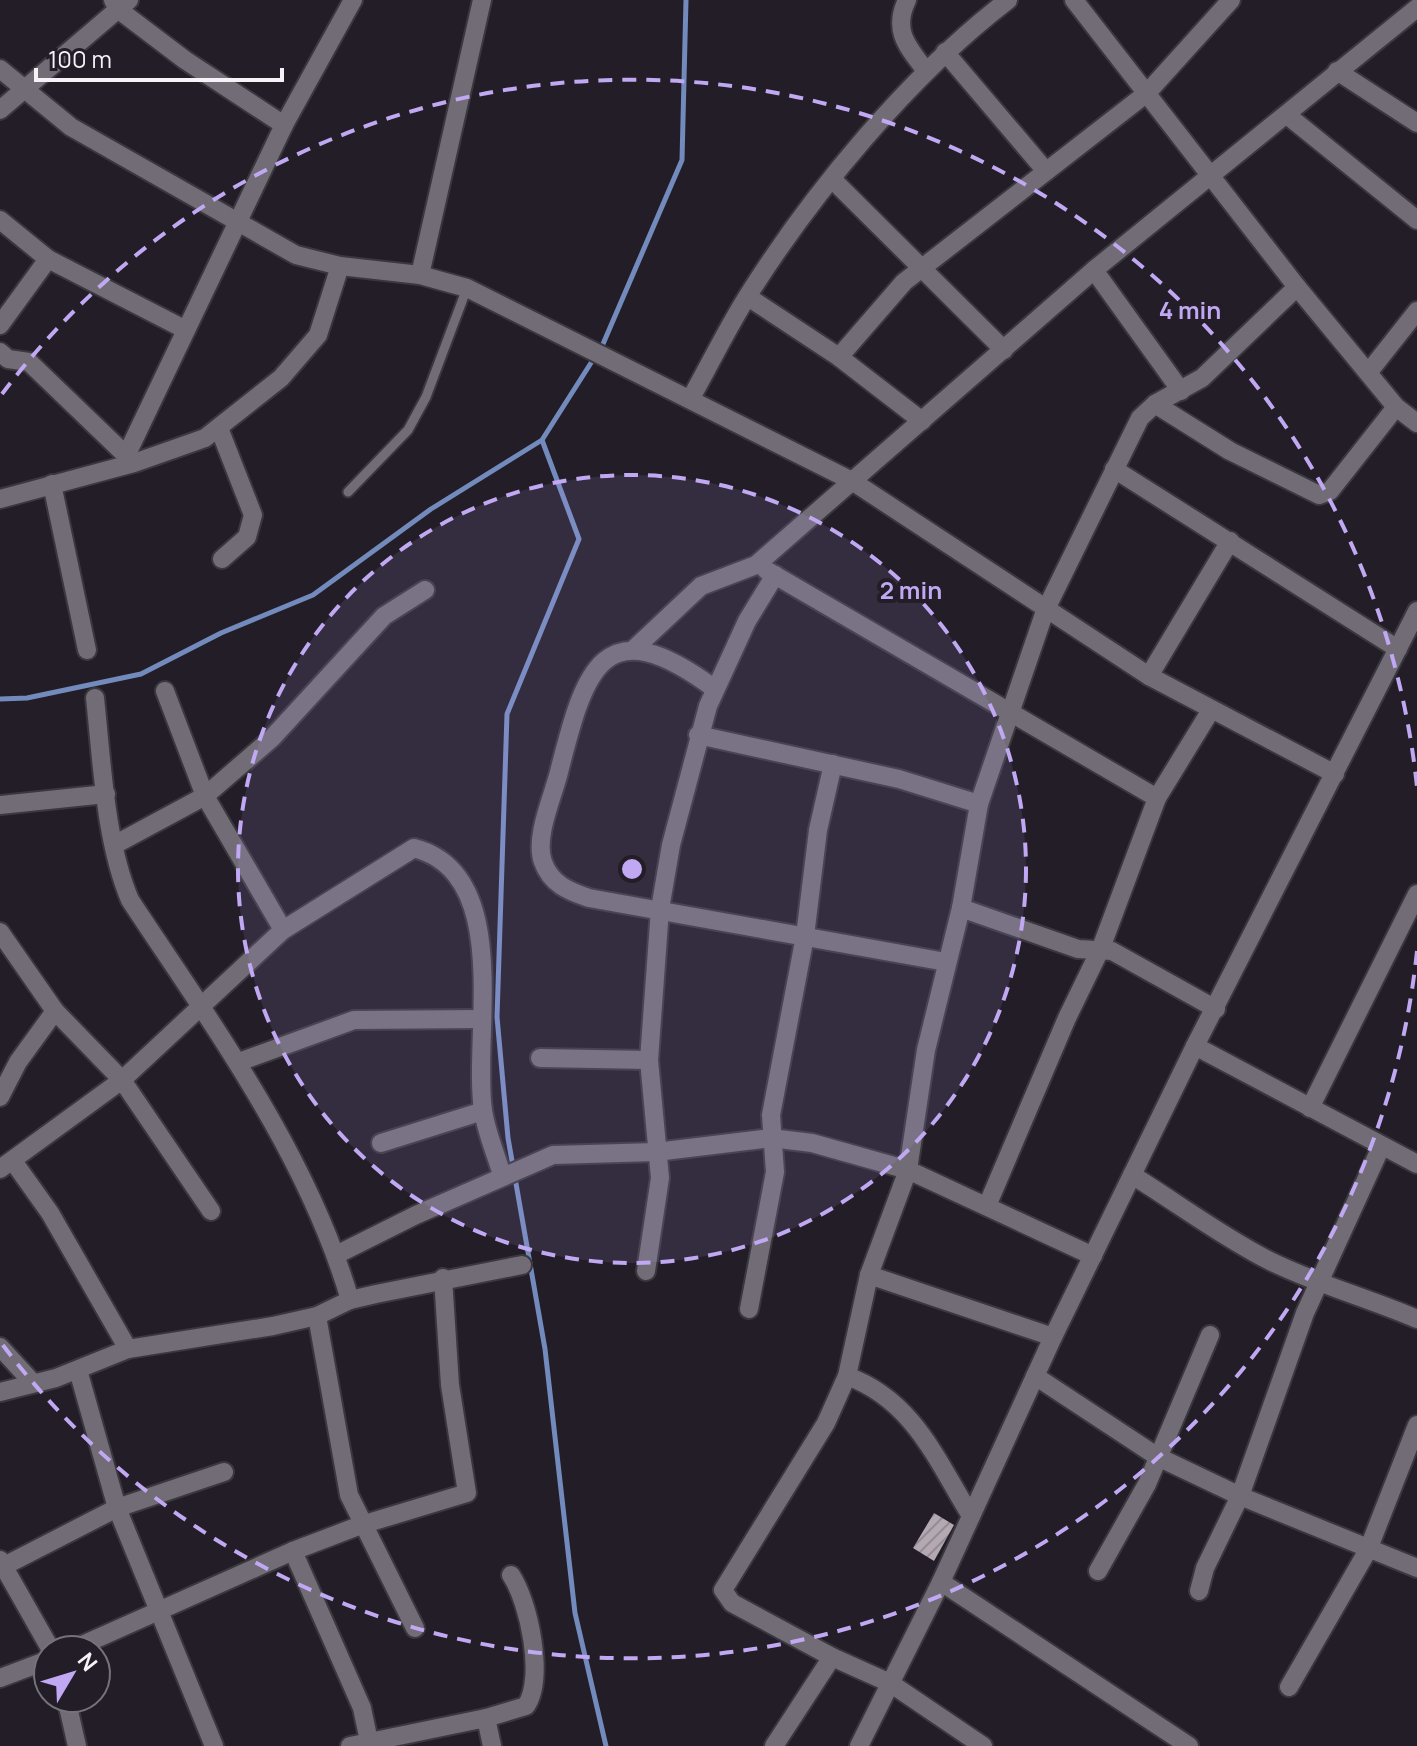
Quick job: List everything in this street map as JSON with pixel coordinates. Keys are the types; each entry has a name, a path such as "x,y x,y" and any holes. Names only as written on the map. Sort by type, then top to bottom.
{"street":[{"path":"130,459 186,330 284,125 353,0"},
{"path":"420,275 482,0"},
{"path":"907,0 899,29 902,40 926,71"},
{"path":"691,398 748,297 833,180 926,71 1008,0"},
{"path":"1074,0 1297,287 1396,407 1417,423"},
{"path":"839,357 897,289 921,268 1147,93 1231,0"},
{"path":"0,110 24,92 120,3 185,60 284,125"},
{"path":"946,962 568,891 549,874 540,846 577,701 597,669 608,660 634,649 701,586 756,565 1094,270 1417,8"},
{"path":"945,52 1045,170"},
{"path":"0,69 24,92 71,127 296,255 340,266 420,275 467,288 852,481 1045,611 1149,676 1335,774"},
{"path":"1337,71 1417,123"},
{"path":"1287,115 1417,220"},
{"path":"833,180 1004,350"},
{"path":"0,220 48,259 186,330"},
{"path":"0,325 48,259"},
{"path":"4,492 52,484 205,438 281,378 318,335 340,266"},
{"path":"1094,270 1181,391"},
{"path":"983,1746 890,1683 832,1657 732,1603 723,1590 826,1423 847,1376 869,1275 908,1170 926,1050 961,908 979,804 1045,611 1135,426 1155,404 1181,391 1218,364 1297,287"},
{"path":"748,297 839,357 922,421"},
{"path":"1368,373 1417,311"},
{"path":"0,352 8,359 29,362 130,459"},
{"path":"1155,404 1230,451 1319,495 1330,491 1396,407"},
{"path":"219,428 253,515 247,537 222,559"},
{"path":"1114,469 1398,649"},
{"path":"52,484 87,650"},
{"path":"1149,676 1230,541"},
{"path":"756,565 1157,798"},
{"path":"646,1271 660,1178 649,1060 660,909 671,845 698,735 715,689 747,621 775,575"},
{"path":"116,844 205,796 272,738 384,616 425,590"},
{"path":"859,1746 941,1582 1053,1337 1195,1046 1417,611"},
{"path":"634,649 670,658 715,689"},
{"path":"165,691 205,796 283,930"},
{"path":"95,698 106,794 121,879 130,900 239,1062 336,1255 350,1300"},
{"path":"987,1206 1067,1018 1101,948 1157,798 1211,710"},
{"path":"698,735 833,764 979,804"},
{"path":"749,1309 775,1172 771,1115 805,936 818,830 833,764"},
{"path":"0,805 106,794"},
{"path":"128,1349 50,1213 7,1165 122,1080 201,1003 283,930 414,848 435,853 453,871 476,911 485,996 480,1019 483,1111 504,1174"},
{"path":"1310,1108 1417,894"},
{"path":"961,908 1078,949 1101,948 1216,1009"},
{"path":"0,932 55,1011 122,1080 211,1211"},
{"path":"0,1097 18,1062 55,1011"},
{"path":"239,1062 354,1020 480,1019"},
{"path":"1195,1046 1417,1164"},
{"path":"540,1058 649,1060"},
{"path":"381,1143 483,1111"},
{"path":"336,1255 504,1174 558,1154 656,1152 771,1138 812,1143 908,1170 1093,1256"},
{"path":"1199,1591 1205,1568 1240,1496 1281,1376 1318,1283 1381,1147"},
{"path":"1132,1175 1264,1258 1318,1283 1340,1287 1417,1319"},
{"path":"0,1392 78,1370 128,1349 220,1336 317,1316 350,1300 443,1278 522,1265"},
{"path":"869,1275 1053,1337"},
{"path":"109,1634 233,1575 293,1551 361,1525 467,1493 450,1385 443,1278"},
{"path":"317,1316 349,1495 361,1525 415,1628"},
{"path":"1098,1571 1147,1484 1210,1335"},
{"path":"0,1347 33,1383"},
{"path":"78,1370 117,1508 214,1746"},
{"path":"847,1376 873,1385 895,1401 915,1425 971,1516"},
{"path":"1035,1376 1158,1457 1240,1496 1417,1568"},
{"path":"1289,1687 1368,1550 1417,1425"},
{"path":"42,1634 2,1563 117,1508 224,1472"},
{"path":"293,1551 362,1708 370,1745"},
{"path":"350,1746 370,1745 526,1706 530,1698 533,1658 529,1613 511,1575"},
{"path":"941,1582 1189,1746"},
{"path":"774,1746 832,1657"},
{"path":"0,1678 32,1666"},
{"path":"70,1714 77,1746"},
{"path":"486,1718 492,1746"}],"lane":[{"path":"348,492 408,430 426,397 467,288"}],"building":[{"path":"934,1513 954,1525 934,1561 913,1548"}],"waterway":[{"path":"606,1746 575,1613 545,1349 508,1138 497,1017 507,714 579,539 542,440 603,344 682,160 686,0"},
{"path":"0,699 27,698 141,674 221,633 313,595 431,509 542,440"}]}
